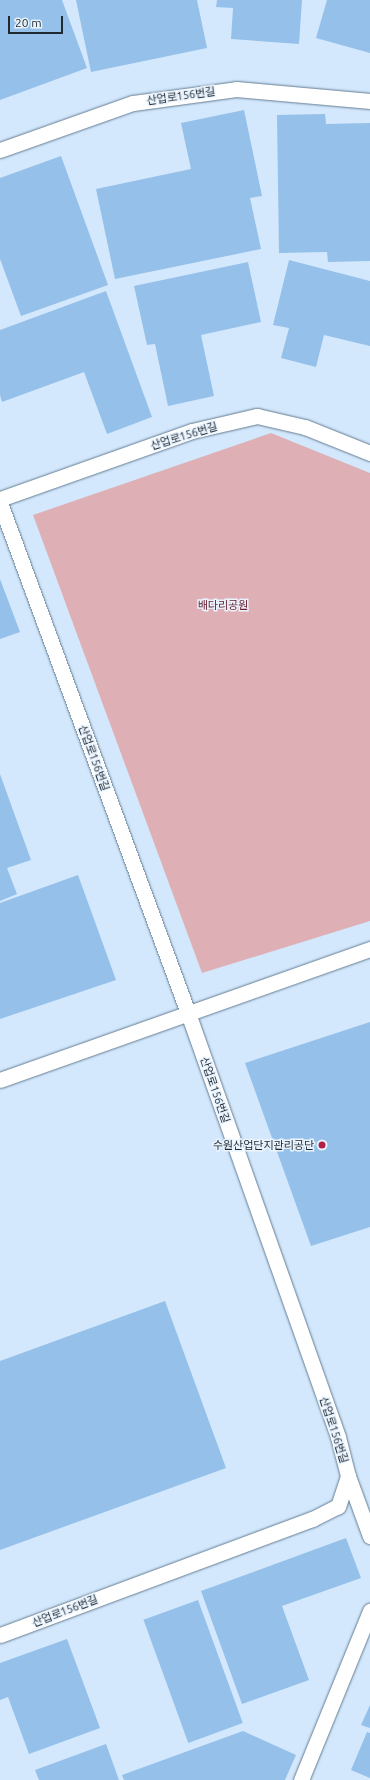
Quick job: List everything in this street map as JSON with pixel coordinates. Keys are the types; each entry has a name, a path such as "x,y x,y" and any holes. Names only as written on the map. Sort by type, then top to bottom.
{"street":[{"name":"산업로156번길","path":"0,150 133,103 236,89 370,101"},
{"name":"산업로156번길","path":"0,499 192,431 257,416 305,427 370,453"},
{"name":"산업로156번길","path":"0,503 188,1013 338,1437 348,1476 338,1506 312,1519 0,1636"},
{"path":"0,1080 370,949"},
{"path":"348,1476 370,1536"},
{"path":"301,1780 370,1611"}],"green space":[{"name":"배다리공원","path":"271,433 370,473 370,921 202,973 33,515"}],"building":[{"path":"0,0 62,0 87,68 0,100"},
{"path":"76,0 197,0 207,48 91,72"},
{"path":"217,0 302,0 299,44 231,39 233,8 216,7"},
{"path":"327,0 370,0 370,53 316,38"},
{"path":"244,110 262,196 250,198 261,249 115,279 96,189 191,169 181,123"},
{"path":"325,114 326,124 370,123 370,261 328,262 327,252 279,253 277,115"},
{"path":"61,156 108,285 21,316 0,259 0,178"},
{"path":"289,260 370,281 370,346 324,335 316,367 281,358 289,328 273,325"},
{"path":"248,262 261,322 201,335 214,396 168,406 155,344 147,345 134,286"},
{"path":"106,291 152,417 107,434 84,372 2,402 0,395 0,330"},
{"path":"0,579 20,632 0,639"},
{"path":"0,774 31,860 7,868 17,894 0,901"},
{"path":"78,875 116,980 0,1019 0,903"},
{"name":"수원산업단지관리공단","path":"370,1022 370,1227 311,1246 245,1063"},
{"path":"165,1301 226,1468 0,1550 0,1361"},
{"path":"346,1538 361,1578 282,1606 309,1680 242,1704 201,1591"},
{"path":"198,1600 243,1723 188,1743 143,1620"},
{"path":"67,1639 100,1728 29,1754 8,1697 0,1700 0,1663"},
{"path":"370,1705 370,1728 361,1725"},
{"path":"243,1731 296,1755 285,1780 124,1780 122,1775"},
{"path":"367,1732 370,1733 370,1778 351,1770"},
{"path":"106,1744 119,1780 39,1780 35,1770"}],"place":[{"name":"수원산업단지관리공단","path":"322,1145"}]}
